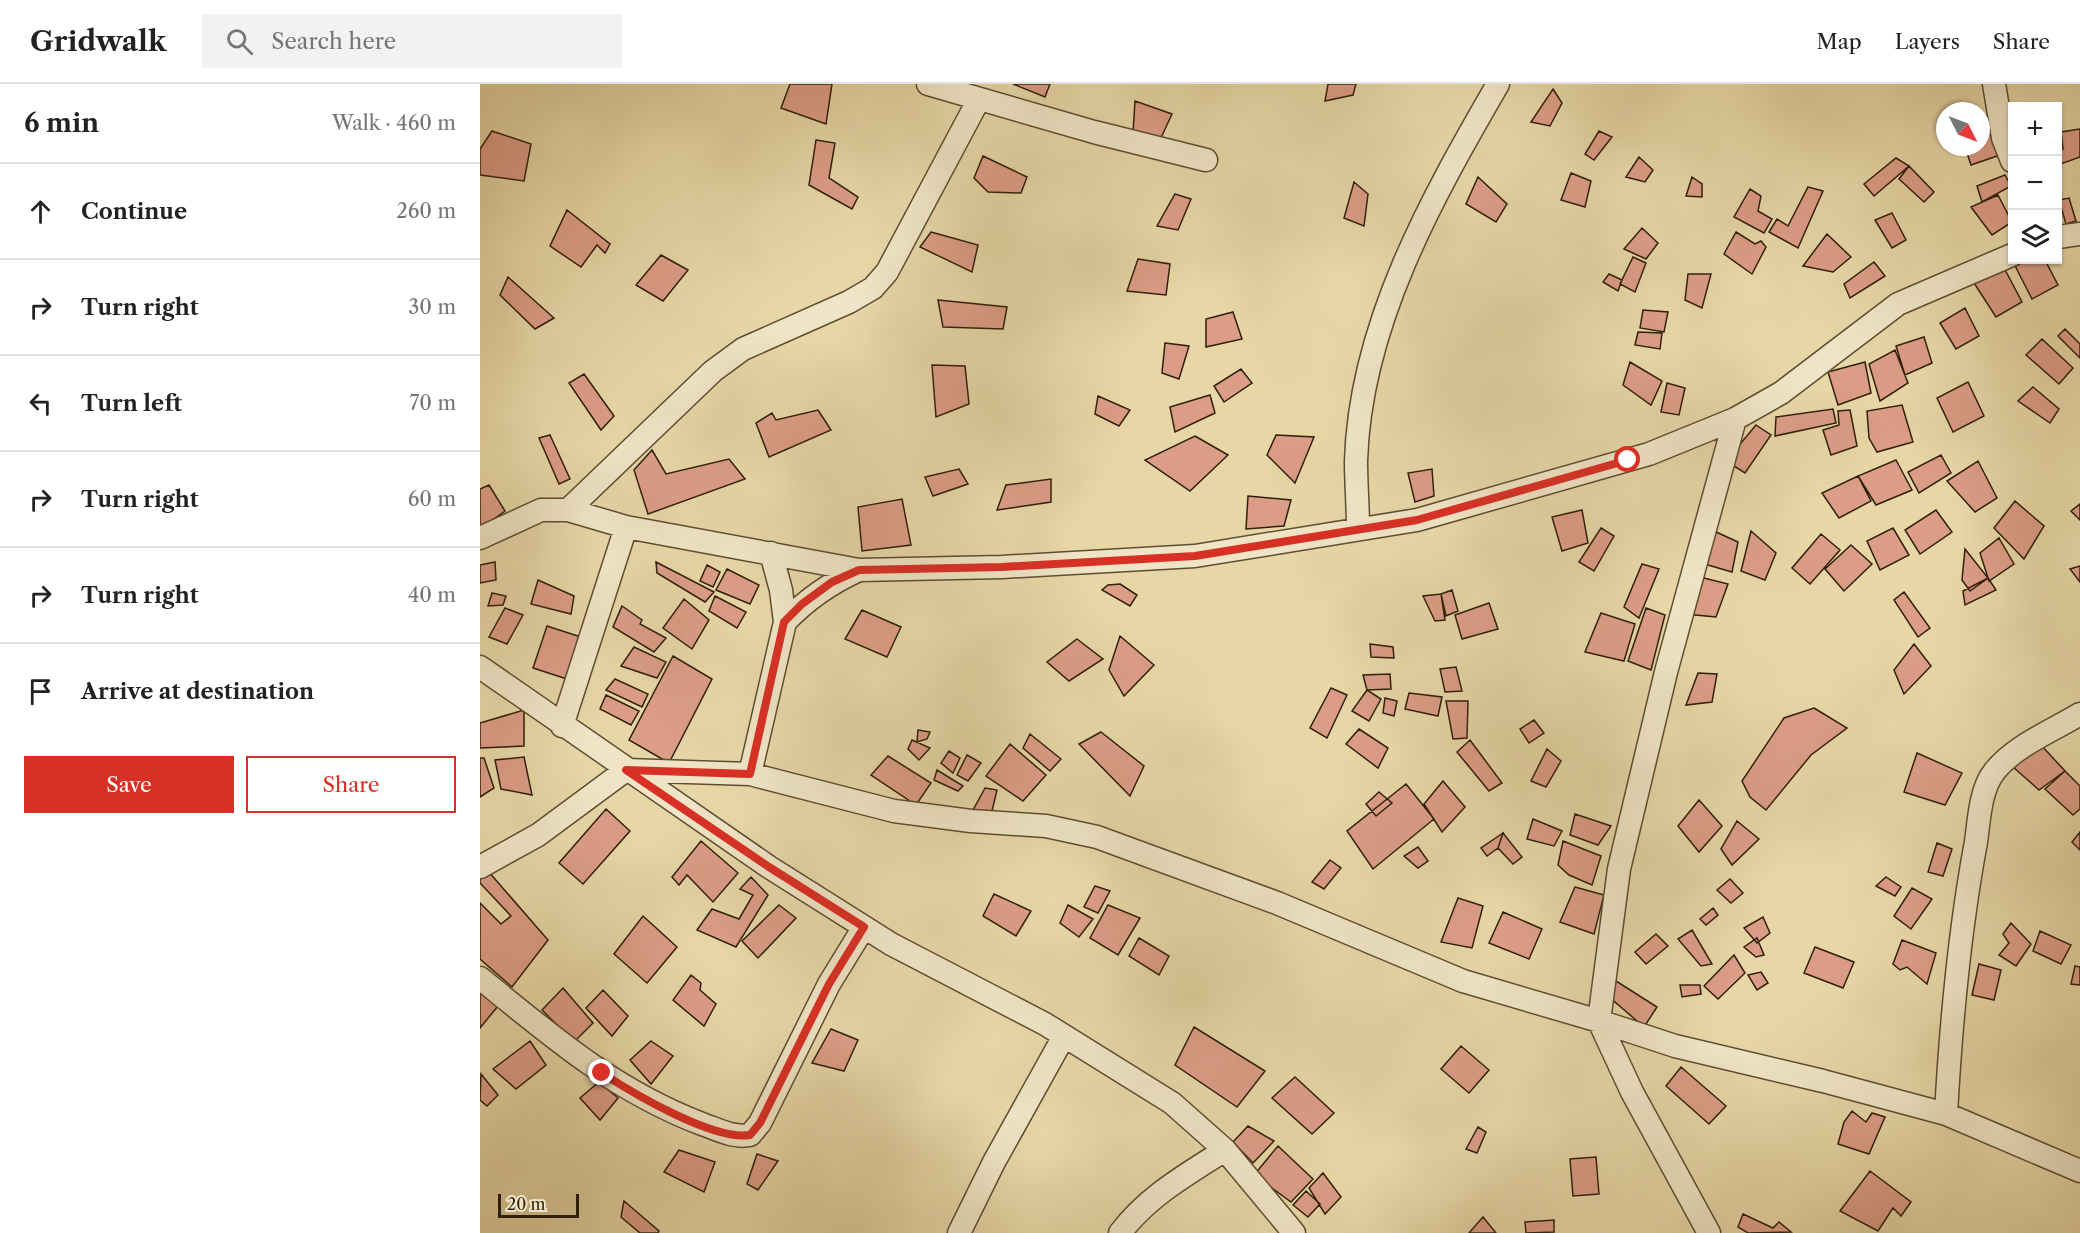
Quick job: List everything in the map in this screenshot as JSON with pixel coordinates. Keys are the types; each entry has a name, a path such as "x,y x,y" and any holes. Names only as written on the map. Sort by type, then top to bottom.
{"street":[{"path":"928,84 1094,132 1206,160"},
{"path":"1358,529 1356,460 1363,404 1376,343 1399,277 1460,150 1498,84"},
{"path":"1994,84 2003,138 2011,156"},
{"path":"568,510 713,371 743,350 849,302 873,288 887,272 980,99"},
{"path":"2062,236 2080,234"},
{"path":"480,538 541,510 568,510 626,527 859,570 1002,567 1195,556 1417,520 1649,454 1735,419 1781,393 1898,304 1971,270 2008,257"},
{"path":"1709,1233 1632,1092 1599,1021 1619,869 1666,672 1735,419"},
{"path":"562,726 626,527"},
{"path":"750,774 784,622 781,590 771,554"},
{"path":"784,622 802,604 832,582 859,570"},
{"path":"480,667 562,726 769,867 864,927 1064,1036 1172,1103 1225,1150 1294,1233"},
{"path":"1946,1114 1952,1002 1964,904 1983,801 1992,774 2009,756 2076,722"},
{"path":"480,867 538,835 626,770 750,774 894,811 971,821 1046,826 1097,837 1277,903 1463,981 1675,1046 1823,1081 1946,1114 2080,1172"},
{"path":"480,978 585,1063 634,1094 670,1112 737,1137 750,1135 760,1123 829,984 864,927"},
{"path":"959,1233 994,1162 1064,1036"},
{"path":"1120,1233 1136,1211 1157,1194 1225,1150"}],"building":[{"path":"790,84 832,84 826,124 781,108"},
{"path":"1013,84 1050,84 1045,97"},
{"path":"1328,84 1356,84 1353,95 1325,101"},
{"path":"1553,89 1562,103 1550,126 1531,122"},
{"path":"1135,101 1172,114 1159,142 1133,133"},
{"path":"1990,114 2003,154 1971,165 1968,156 1990,156"},
{"path":"2080,129 2080,157 2062,164 2063,149 2062,132"},
{"path":"492,131 531,144 524,181 480,175 480,149"},
{"path":"1599,131 1612,137 1594,160 1585,154"},
{"path":"816,140 835,143 829,178 858,197 852,209 809,185"},
{"path":"983,156 1027,177 1021,193 988,192 974,178"},
{"path":"1639,157 1653,170 1645,182 1626,177"},
{"path":"1896,158 1909,166 1874,196 1864,184"},
{"path":"1909,166 1934,192 1924,202 1899,179"},
{"path":"1571,173 1591,181 1585,207 1561,200"},
{"path":"2005,175 2008,180 2008,188 1982,202 1977,186"},
{"path":"1478,177 1507,204 1496,222 1466,204"},
{"path":"1692,177 1702,184 1702,197 1686,196"},
{"path":"1354,182 1368,194 1364,226 1344,218"},
{"path":"1808,187 1823,191 1798,248 1769,232 1777,219 1788,226"},
{"path":"1750,189 1761,196 1758,211 1772,219 1764,233 1734,217"},
{"path":"1175,194 1191,199 1178,230 1157,226"},
{"path":"1998,195 2008,214 2008,225 1992,235 1971,207"},
{"path":"2069,198 2076,221 2066,224 2062,199"},
{"path":"567,210 610,244 605,253 597,245 581,267 550,246"},
{"path":"1892,213 1906,240 1892,248 1875,220"},
{"path":"1642,228 1658,243 1646,259 1624,249"},
{"path":"931,232 978,245 972,272 920,247"},
{"path":"1736,232 1755,244 1761,241 1766,247 1752,274 1724,254"},
{"path":"1827,234 1851,257 1833,272 1803,266"},
{"path":"661,255 688,270 663,301 636,285"},
{"path":"1633,257 1646,263 1635,292 1620,284"},
{"path":"1138,259 1170,264 1166,295 1127,291"},
{"path":"1874,262 1885,276 1850,298 1844,284"},
{"path":"2002,264 2022,302 1996,317 1974,283"},
{"path":"2014,264 2047,264 2058,285 2032,299"},
{"path":"1609,274 1622,280 1618,291 1603,282"},
{"path":"1688,274 1711,274 1702,308 1685,300"},
{"path":"508,277 554,318 535,329 500,295"},
{"path":"938,300 1007,307 1003,329 943,327"},
{"path":"1965,308 1979,336 1956,349 1940,323"},
{"path":"1643,310 1668,312 1664,332 1640,328"},
{"path":"1233,312 1242,339 1206,347 1206,319"},
{"path":"2065,329 2080,344 2080,358 2058,336"},
{"path":"1638,332 1662,333 1660,349 1635,345"},
{"path":"1924,337 1932,363 1905,375 1896,346"},
{"path":"2042,339 2073,368 2059,384 2026,355"},
{"path":"1165,343 1189,346 1179,379 1162,373"},
{"path":"1895,350 1908,383 1880,401 1869,364"},
{"path":"1630,362 1662,381 1651,405 1623,385"},
{"path":"1865,362 1871,393 1838,405 1828,372"},
{"path":"932,365 965,366 969,404 936,417"},
{"path":"1241,369 1252,383 1224,402 1214,386"},
{"path":"584,374 614,416 601,430 569,383"},
{"path":"1968,382 1984,416 1953,432 1937,398"},
{"path":"1667,383 1685,388 1679,415 1661,412"},
{"path":"2033,387 2059,409 2050,423 2018,401"},
{"path":"1210,395 1215,413 1175,432 1170,407"},
{"path":"1098,396 1130,410 1119,426 1095,414"},
{"path":"1902,405 1913,442 1877,452 1869,438 1867,411"},
{"path":"1833,409 1836,423 1775,436 1776,417"},
{"path":"818,410 831,430 769,457 756,423 772,413 776,420"},
{"path":"1850,410 1857,446 1831,455 1823,430 1839,425 1838,411"},
{"path":"1756,425 1771,435 1745,473 1726,461"},
{"path":"550,435 570,479 559,484 539,438"},
{"path":"1276,435 1314,437 1295,483 1267,455"},
{"path":"1195,436 1228,455 1190,491 1145,460"},
{"path":"652,450 666,474 729,459 745,479 648,514 634,470"},
{"path":"1941,455 1951,473 1919,493 1908,472"},
{"path":"1896,460 1912,490 1876,505 1858,476"},
{"path":"1978,461 1997,498 1975,512 1947,481"},
{"path":"959,469 968,484 933,496 925,477"},
{"path":"1432,469 1434,496 1415,502 1408,473"},
{"path":"1858,476 1871,501 1839,518 1822,493"},
{"path":"1051,479 1051,502 997,510 1006,485"},
{"path":"489,485 505,511 480,529 480,489"},
{"path":"1248,496 1291,500 1284,526 1246,529"},
{"path":"902,499 911,545 862,551 858,507"},
{"path":"2015,501 2044,526 2024,559 1994,528"},
{"path":"2080,504 2080,520 2071,511"},
{"path":"1582,510 1588,543 1562,551 1552,517"},
{"path":"1936,510 1952,532 1920,554 1905,530"},
{"path":"1601,528 1614,536 1594,571 1579,562"},
{"path":"1893,528 1909,555 1880,570 1867,541"},
{"path":"1714,531 1738,542 1732,572 1701,563"},
{"path":"1751,531 1776,553 1765,580 1741,571"},
{"path":"1821,534 1840,550 1810,584 1792,568"},
{"path":"1999,538 2014,564 1989,581 1980,553"},
{"path":"1851,545 1872,564 1844,591 1825,569"},
{"path":"1965,549 1988,578 1970,591 1962,580"},
{"path":"495,562 496,580 480,583 480,565"},
{"path":"656,562 714,592 705,602 657,573"},
{"path":"1642,564 1659,569 1639,618 1624,607"},
{"path":"707,565 720,572 713,587 700,581"},
{"path":"2080,566 2080,582 2070,569"},
{"path":"727,569 759,585 750,604 716,590"},
{"path":"1696,576 1728,584 1716,617 1685,614"},
{"path":"1988,578 1996,590 1965,605 1963,591"},
{"path":"538,580 574,596 571,614 531,604"},
{"path":"1120,584 1137,595 1130,606 1102,590 1108,585"},
{"path":"1452,590 1458,611 1446,616 1441,594"},
{"path":"1904,592 1930,628 1918,637 1894,600"},
{"path":"492,593 506,596 503,605 488,606"},
{"path":"1441,594 1445,620 1435,621 1423,596"},
{"path":"715,596 746,612 737,628 709,611"},
{"path":"684,599 709,620 692,649 663,628"},
{"path":"1489,603 1498,629 1462,639 1455,615"},
{"path":"622,606 642,620 640,624 666,638 654,652 613,627"},
{"path":"505,608 523,615 507,644 489,637"},
{"path":"1646,608 1665,615 1651,670 1628,661"},
{"path":"862,610 901,627 887,657 845,639"},
{"path":"1601,613 1635,624 1624,661 1585,652"},
{"path":"547,626 584,638 570,680 533,668"},
{"path":"1120,636 1154,665 1124,696 1109,670"},
{"path":"1077,639 1103,659 1069,681 1047,662"},
{"path":"1370,644 1393,647 1394,658 1371,657"},
{"path":"1914,644 1931,666 1904,694 1894,670"},
{"path":"634,647 666,662 657,678 621,666"},
{"path":"673,656 712,679 669,763 629,740"},
{"path":"1456,667 1462,691 1445,692 1440,669"},
{"path":"1698,673 1717,674 1712,702 1686,705"},
{"path":"1390,674 1391,689 1367,690 1363,675"},
{"path":"615,679 648,694 642,707 606,690"},
{"path":"1331,688 1347,695 1327,738 1310,728"},
{"path":"1367,690 1381,699 1369,721 1352,711"},
{"path":"1409,693 1442,697 1438,716 1405,709"},
{"path":"606,695 639,711 631,725 600,709"},
{"path":"1385,698 1397,701 1394,716 1383,713"},
{"path":"1446,701 1468,701 1467,738 1453,739"},
{"path":"1814,708 1847,728 1811,755 1766,810 1750,797 1742,781 1784,718"},
{"path":"524,710 524,746 480,748 480,723"},
{"path":"1534,720 1544,733 1529,743 1520,729"},
{"path":"1359,729 1388,748 1378,768 1346,744"},
{"path":"918,730 930,732 927,739 917,742"},
{"path":"1101,732 1144,766 1130,796 1079,744"},
{"path":"1030,734 1061,759 1050,771 1023,748"},
{"path":"912,740 930,748 919,760 908,749"},
{"path":"1470,740 1502,783 1489,791 1457,752"},
{"path":"1010,744 1046,775 1023,801 986,776"},
{"path":"2040,744 2065,771 2039,790 2013,767"},
{"path":"1547,749 1561,761 1546,787 1531,781"},
{"path":"949,751 960,758 953,773 941,763"},
{"path":"1917,753 1962,773 1945,805 1904,792"},
{"path":"967,755 981,763 968,781 957,775"},
{"path":"888,756 931,783 916,805 871,775"},
{"path":"524,757 532,795 501,789 495,760"},
{"path":"480,758 484,758 494,788 480,797"},
{"path":"937,770 963,786 958,791 934,780"},
{"path":"2065,771 2080,786 2080,809 2073,815 2045,789"},
{"path":"1443,781 1465,807 1442,832 1424,804"},
{"path":"1406,784 1434,819 1373,869 1347,831"},
{"path":"985,788 997,790 992,811 972,812"},
{"path":"1379,792 1392,803 1376,816 1366,804"},
{"path":"1699,800 1722,826 1699,852 1678,826"},
{"path":"606,809 630,831 583,884 559,863"},
{"path":"1575,814 1611,826 1598,845 1570,835"},
{"path":"1533,819 1562,831 1554,846 1527,839"},
{"path":"1737,821 1759,839 1732,865 1721,849"},
{"path":"2080,832 2080,850 2072,842"},
{"path":"1503,833 1522,857 1513,864 1498,848"},
{"path":"1503,833 1498,848 1487,856 1481,848"},
{"path":"701,841 738,873 713,902 687,875 679,885 672,877"},
{"path":"1563,841 1601,856 1592,885 1569,875 1558,865"},
{"path":"1937,843 1952,849 1943,876 1928,872"},
{"path":"1418,847 1428,861 1418,868 1404,856"},
{"path":"1330,860 1341,868 1324,889 1312,882"},
{"path":"488,871 548,940 512,987 480,959 480,903 501,924 511,916 480,883 480,876"},
{"path":"751,877 768,895 736,947 697,930 712,909 739,919 753,895 740,889"},
{"path":"1886,877 1901,887 1895,896 1876,886"},
{"path":"1730,879 1743,893 1731,903 1717,890"},
{"path":"1095,886 1110,891 1098,913 1084,907"},
{"path":"1575,887 1604,895 1594,934 1560,922"},
{"path":"1912,888 1932,899 1911,929 1894,916"},
{"path":"994,894 1031,911 1016,936 983,916"},
{"path":"1458,898 1483,906 1472,948 1441,942"},
{"path":"779,905 796,918 758,958 742,941"},
{"path":"1068,905 1093,919 1079,937 1060,923"},
{"path":"1108,905 1140,918 1118,955 1090,938"},
{"path":"1713,908 1718,915 1706,925 1700,919"},
{"path":"1503,912 1542,929 1529,959 1489,943"},
{"path":"643,916 677,947 647,983 614,954"},
{"path":"1763,917 1770,933 1757,943 1744,928"},
{"path":"2011,923 2031,944 2016,966 1999,955 2009,943 2003,934"},
{"path":"1692,930 1712,964 1701,966 1678,939"},
{"path":"2040,931 2071,945 2061,964 2033,951"},
{"path":"1656,934 1668,946 1646,964 1635,952"},
{"path":"1139,938 1169,956 1159,975 1129,956"},
{"path":"1757,938 1764,955 1756,957 1744,947"},
{"path":"1902,940 1936,953 1927,984 1907,967 1900,970 1893,964"},
{"path":"1815,947 1854,962 1843,988 1804,973"},
{"path":"1734,955 1745,973 1718,999 1704,986"},
{"path":"1979,964 2001,970 1994,1000 1972,995"},
{"path":"2075,966 2080,967 2080,985 2071,984"},
{"path":"1761,972 1768,983 1757,990 1748,975"},
{"path":"691,975 701,983 700,990 716,1004 704,1026 673,1000"},
{"path":"1616,981 1657,1007 1644,1027 1608,996"},
{"path":"1680,985 1700,985 1701,994 1682,997"},
{"path":"563,988 593,1023 574,1042 542,1010"},
{"path":"480,989 498,1006 480,1028"},
{"path":"603,990 628,1016 612,1036 586,1008"},
{"path":"1194,1027 1265,1071 1237,1107 1175,1065"},
{"path":"831,1029 858,1040 844,1071 812,1063"},
{"path":"530,1041 546,1065 516,1089 493,1069"},
{"path":"651,1041 673,1056 651,1084 630,1060"},
{"path":"1461,1046 1489,1070 1469,1093 1441,1069"},
{"path":"1681,1067 1726,1106 1709,1124 1666,1086"},
{"path":"481,1074 498,1095 487,1106 480,1100"},
{"path":"1295,1077 1334,1113 1312,1134 1272,1098"},
{"path":"599,1082 618,1098 600,1120 580,1098"},
{"path":"1852,1111 1866,1122 1872,1113 1885,1117 1869,1154 1838,1144 1844,1122"},
{"path":"1248,1126 1274,1141 1253,1163 1233,1142"},
{"path":"1478,1127 1486,1132 1477,1153 1466,1149"},
{"path":"1278,1146 1313,1179 1291,1202 1254,1175"},
{"path":"679,1150 715,1162 704,1192 664,1172"},
{"path":"757,1154 778,1161 758,1190 747,1184"},
{"path":"1596,1157 1599,1194 1573,1196 1570,1159"},
{"path":"1870,1171 1911,1202 1901,1216 1893,1208 1878,1231 1840,1211"},
{"path":"1323,1173 1341,1197 1325,1214 1309,1188"},
{"path":"1306,1191 1320,1204 1308,1217 1293,1205"},
{"path":"624,1201 659,1231 658,1233 640,1233 621,1217"},
{"path":"1743,1214 1773,1228 1779,1222 1791,1232 1748,1233 1738,1227"},
{"path":"1483,1217 1496,1233 1469,1233"},
{"path":"1554,1220 1554,1232 1526,1233 1525,1222"}],"route":[{"path":"602,1073 634,1094 670,1112 737,1137 750,1135 760,1123 829,984 864,927 769,867 626,770 750,774 784,622 802,604 832,582 859,570 1002,567 1195,556 1417,520 1628,460"}]}
